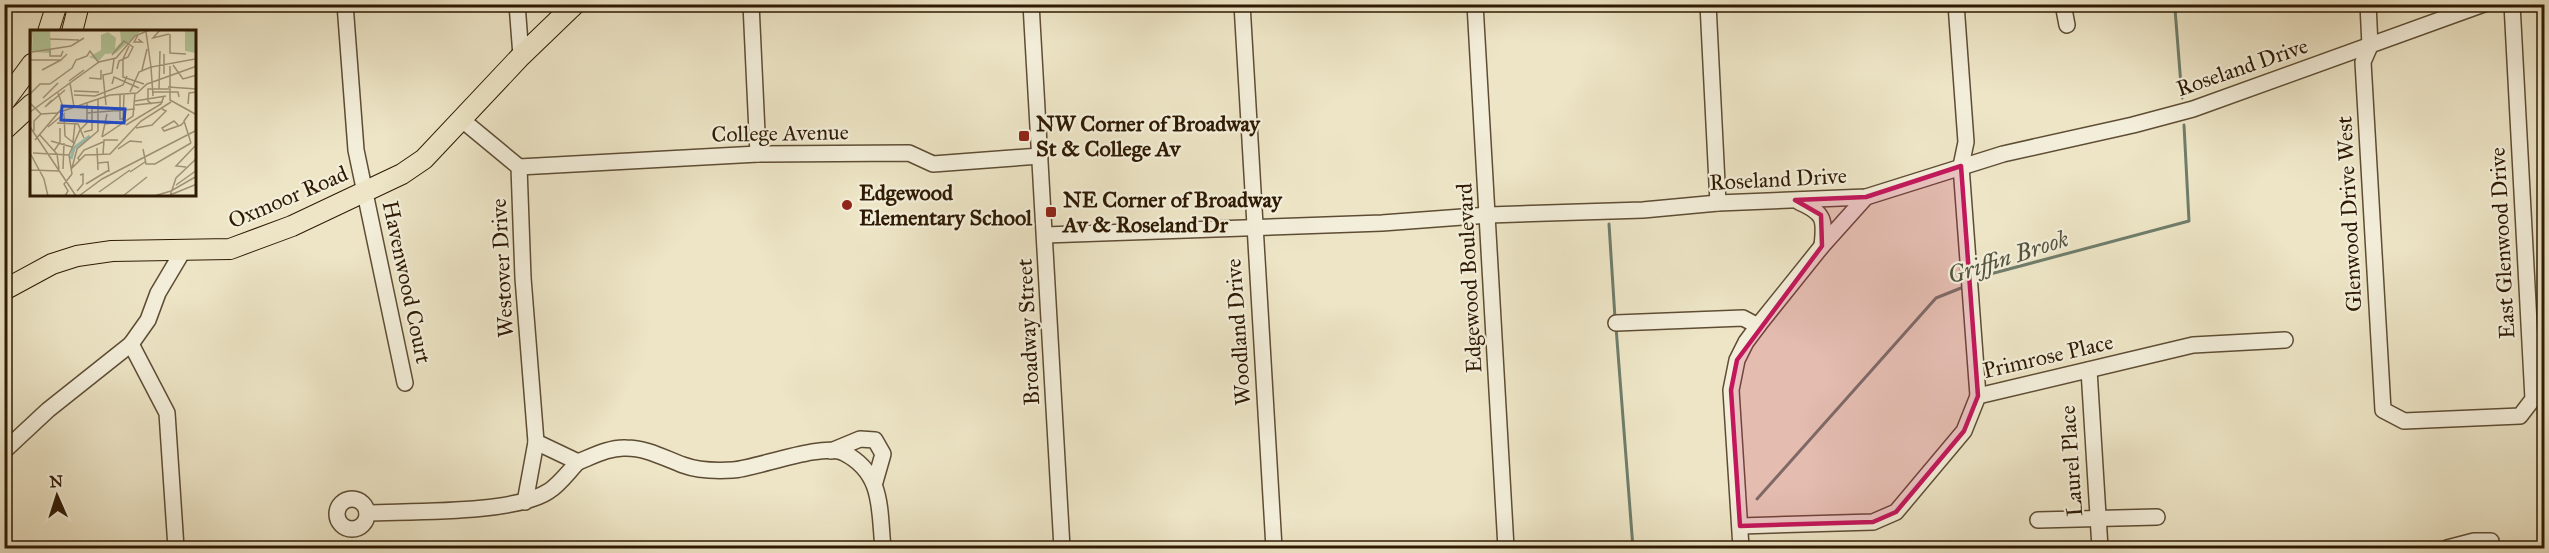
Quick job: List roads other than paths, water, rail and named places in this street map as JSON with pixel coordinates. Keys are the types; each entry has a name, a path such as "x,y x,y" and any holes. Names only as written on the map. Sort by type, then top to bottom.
{"main road":[{"path":"49,30 57,4"},
{"path":"72,30 79,4"},
{"name":"Oxmoor Road","path":"52,264 77,256 112,251 230,249 292,226 402,174 424,159 521,56 575,4"},
{"path":"4,102 30,67"},
{"path":"4,130 30,106"},
{"path":"4,284 52,264"},
{"path":"4,290 52,264"}],"street":[{"name":"Havenwood Court","path":"345,4 356,150 405,383"},
{"path":"518,4 521,56"},
{"path":"751,4 758,154"},
{"name":"Broadway Street","path":"1031,4 1062,549"},
{"name":"Woodland Drive","path":"1242,4 1274,549"},
{"name":"Edgewood Boulevard","path":"1476,4 1506,549"},
{"path":"1708,4 1718,203"},
{"path":"1956,4 1966,142 1961,166 1978,396"},
{"path":"2063,4 2067,25"},
{"name":"Glenwood Drive West","path":"2368,4 2370,46 2363,62 2383,410 2394,416"},
{"name":"Roseland Drive","path":"1045,235 1382,223 1489,214 1643,210 1718,203 1866,197 1961,166 2193,110 2484,4"},
{"name":"East Glenwood Drive","path":"2394,416 2404,421 2520,416 2533,399 2512,4"},
{"name":"Westover Drive","path":"461,119 519,167 523,278 536,442 525,502"},
{"name":"College Avenue","path":"519,167 758,154 909,153 933,164 1040,156"},
{"path":"1741,549 1731,390 1737,360 1746,342 1758,326 1822,246 1866,197"},
{"path":"1795,200 1811,207 1821,215 1824,226 1822,246"},
{"path":"4,451 48,411 131,344 148,320 158,293 183,251"},
{"path":"1616,323 1743,318 1758,326"},
{"name":"Primrose Place","path":"1740,526 1873,522 1896,512 1964,431 1978,396 2193,345 2285,340"},
{"path":"131,344 167,413 176,549"},
{"name":"Laurel Place","path":"2089,370 2100,549"},
{"path":"831,451 860,439 875,440 883,454 875,482 883,549"},
{"path":"536,442 578,462"},
{"path":"368,513 498,507 525,502 549,491 578,462 606,451 625,447 658,454 685,466 710,471 734,470 813,452 843,451 860,464 875,482"},
{"path":"2038,520 2157,517"},
{"path":"2447,549 2474,541 2491,541"}],"waterway":[{"name":"Griffin Brook","path":"2182,98 2175,9 2183,4"},
{"name":"Griffin Brook","path":"1974,282 1994,273 2189,221 2184,125"},
{"path":"1609,224 1615,318"},
{"name":"Griffin Brook","path":"1757,499 1936,298 1966,286"},
{"path":"1616,327 1633,548"},
{"name":"Griffin Brook","path":"1633,548 1727,543"}],"place":[{"name":"NW Corner of Broadway St & College Av","path":"1024,136"},
{"name":"Edgewood Elementary School","path":"847,205"},
{"name":"NE Corner of Broadway Av & Roseland Dr","path":"1051,212"}]}
